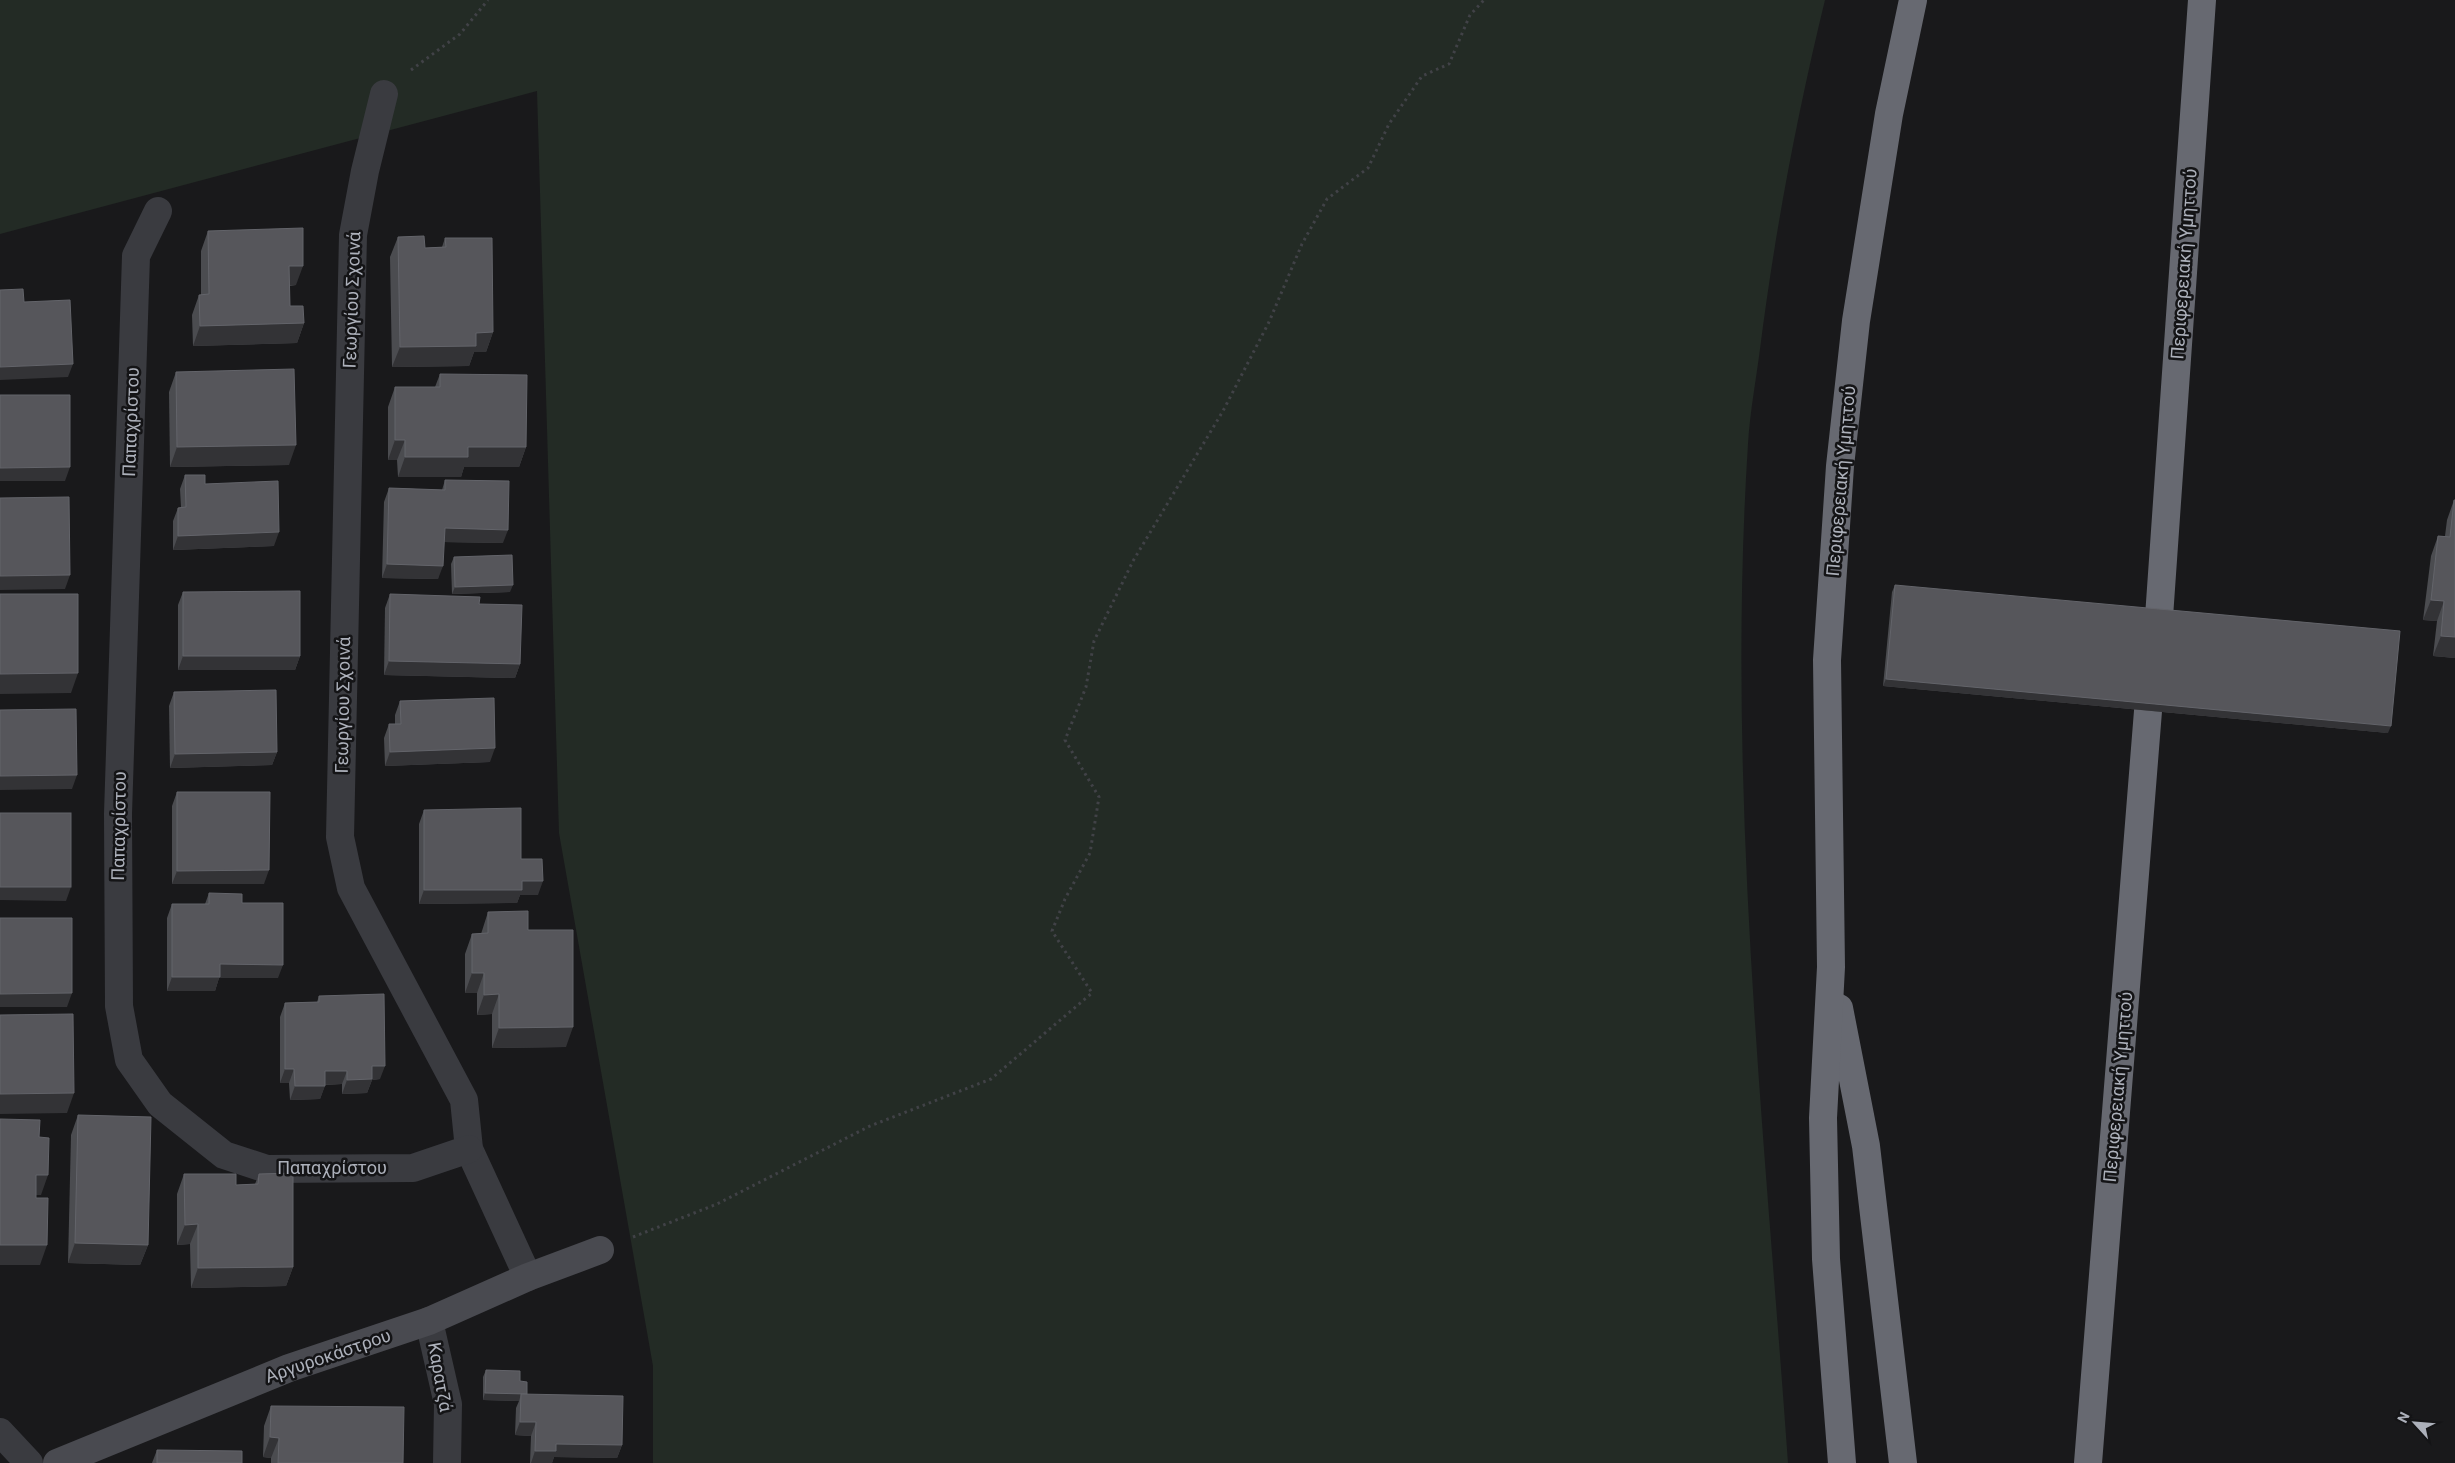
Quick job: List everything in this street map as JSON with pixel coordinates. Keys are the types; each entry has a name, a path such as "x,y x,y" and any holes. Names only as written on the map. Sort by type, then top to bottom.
{"highway":[{"name":"Περιφερειακή Υμηττού","path":"1831,967 1828,660 1840,466 1857,311 1889,114 1913,0"},
{"name":"Περιφερειακή Υμηττού","path":"2159,617 2202,0"},
{"name":"Περιφερειακή Υμηττού","path":"2088,1463 2148,710"},
{"path":"1831,967 1823,1118 1826,1250 1842,1463"},
{"path":"1831,967 1866,1146 1903,1463"}],"street":[{"name":"Γεωργίου Σχοινά","path":"384,94 364,171 353,235 340,837 351,888 464,1100 469,1149 528,1277"},
{"name":"Παπαχρίστου","path":"158,211 136,256 118,814 119,1006 129,1060 160,1104 224,1155 267,1168 413,1168 469,1149"},
{"name":"Αργυροκάστρου","path":"57,1463 289,1368 429,1321 528,1277 600,1250"},
{"name":"Καρατζά","path":"429,1321 448,1404 447,1463"},
{"path":"0,1432 29,1463"}],"path":[{"path":"384,94 417,65 460,34 488,0"},
{"path":"600,1250 717,1204 870,1126 990,1079 1092,993 1052,931 1064,899 1090,853 1099,797 1065,740 1086,687 1094,641 1133,560 1223,411 1269,322 1302,244 1327,199 1368,168 1389,124 1422,76 1449,64 1470,15 1484,0"}],"shaded area":[{"path":"0,0 1825,0 1805,86 1788,173 1766,305 1749,432 1742,571 1742,699 1751,954 1788,1463 653,1463 653,1366 559,833 537,91 0,234"}],"building":[{"path":"303,228 303,266 289,266 290,306 303,306 304,323 200,326 199,295 209,294 208,231"},
{"path":"424,236 425,248 446,247 445,238 492,238 493,332 476,333 476,346 400,347 398,237"},
{"path":"23,289 24,302 70,300 73,364 0,367 0,290"},
{"path":"294,369 296,445 177,447 176,372"},
{"path":"440,374 527,375 526,447 468,447 468,457 405,457 405,440 395,440 395,387 440,387"},
{"path":"0,395 70,395 70,467 0,468"},
{"path":"185,475 205,475 205,484 278,481 279,532 178,536 178,508 186,507"},
{"path":"445,480 509,481 508,530 445,528 443,566 387,564 389,488 445,490"},
{"path":"69,497 70,575 0,576 0,498"},
{"path":"2454,500 2455,637 2441,636 2444,601 2431,600 2438,536 2450,537"},
{"path":"512,555 513,585 455,587 454,557"},
{"path":"1895,585 2400,631 2391,726 1886,679"},
{"path":"300,591 300,656 183,656 183,592"},
{"path":"0,594 78,594 78,673 0,674"},
{"path":"390,594 480,597 479,604 522,605 520,664 389,661"},
{"path":"276,690 277,752 175,754 174,692"},
{"path":"494,698 495,748 390,752 389,724 401,724 400,701"},
{"path":"76,709 77,775 0,776 0,710"},
{"path":"177,792 270,792 269,870 177,871"},
{"path":"521,808 521,859 542,859 543,881 522,881 522,890 424,890 424,810"},
{"path":"0,813 71,813 71,887 0,887"},
{"path":"209,893 242,894 242,903 283,903 283,965 220,964 220,977 172,977 172,904 209,904"},
{"path":"528,911 528,930 573,930 573,1027 499,1028 499,994 484,995 484,973 472,973 472,934 488,933 488,912"},
{"path":"0,918 72,918 72,993 0,994"},
{"path":"384,994 385,1066 372,1066 372,1079 347,1080 347,1071 325,1071 325,1086 295,1086 294,1069 285,1069 285,1003 319,1002 319,996"},
{"path":"73,1014 74,1093 0,1094 0,1015"},
{"path":"78,1115 151,1117 148,1245 75,1243"},
{"path":"0,1119 40,1120 39,1137 49,1138 48,1175 36,1175 36,1198 48,1198 47,1245 0,1245"},
{"path":"293,1173 293,1267 198,1268 198,1224 185,1225 184,1174 236,1174 236,1185 258,1184 259,1174"},
{"path":"486,1370 520,1371 520,1381 527,1382 527,1394 485,1393"},
{"path":"521,1394 623,1396 622,1445 556,1444 556,1451 535,1451 536,1422 520,1422"},
{"path":"271,1406 404,1407 403,1463 278,1463 279,1438 270,1437"},
{"path":"157,1450 242,1451 242,1463 157,1463"}]}
